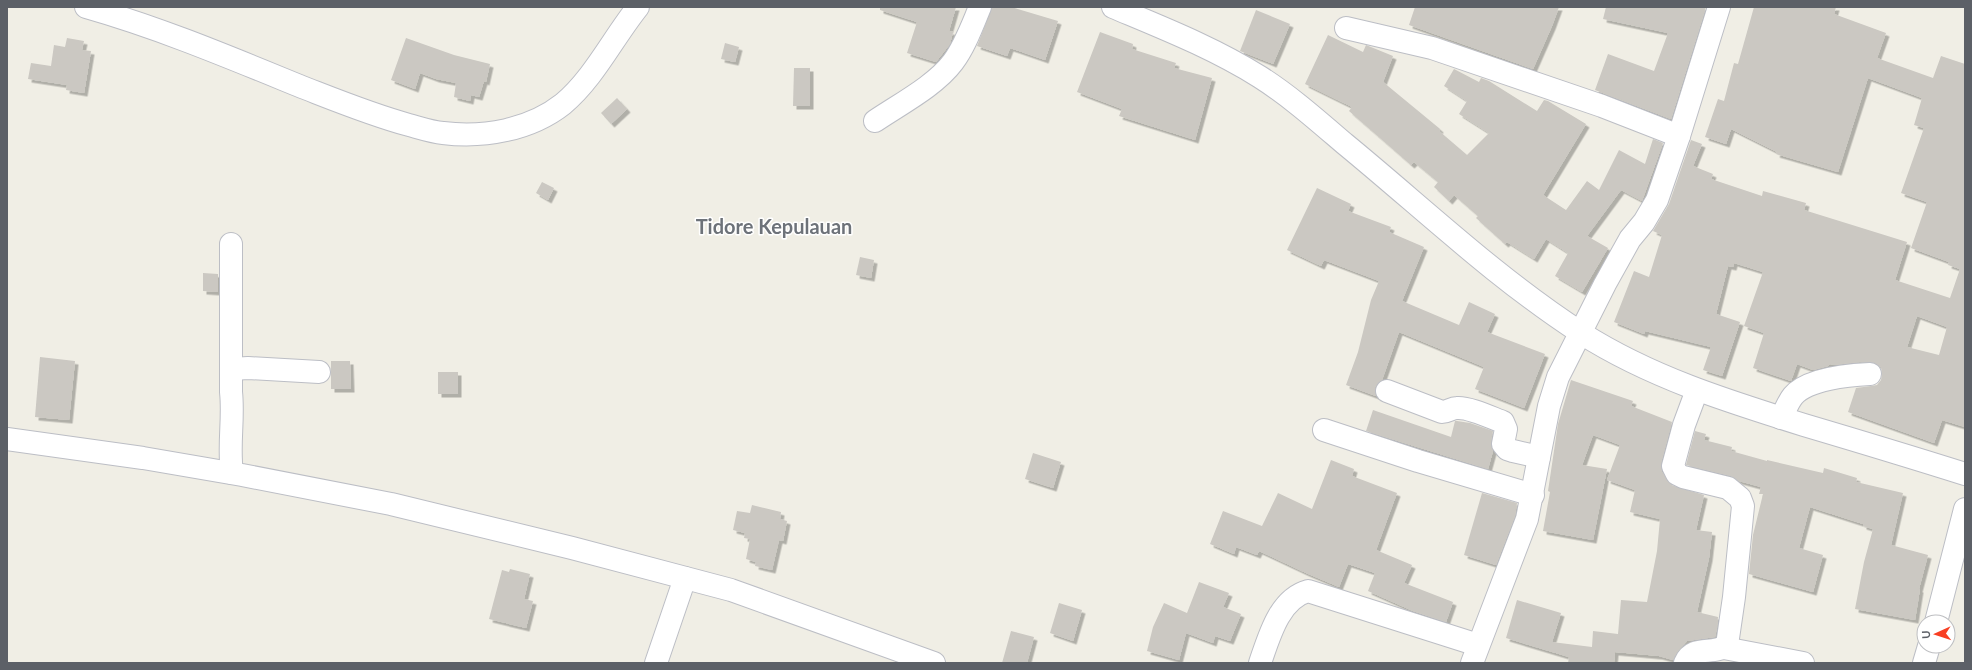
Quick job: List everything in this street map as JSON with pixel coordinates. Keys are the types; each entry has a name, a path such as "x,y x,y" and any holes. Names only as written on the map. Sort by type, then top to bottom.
{"street":[{"path":"86,7 115,15 218,53 381,118 443,134 488,133 510,130 532,123 562,104 584,83 638,7"},
{"path":"875,121 934,81 953,62 968,35 980,7"},
{"path":"1113,7 1144,13 1178,34 1230,59 1262,78 1352,149 1461,243 1510,281 1581,333 1622,356 1697,390 1781,418 1965,474"},
{"path":"1260,663 1268,641 1285,606 1294,597 1308,591 1319,593 1475,654 1527,519 1533,495 1549,406 1558,377 1605,284 1630,239 1644,222 1657,200 1679,136 1719,7"},
{"path":"1346,28 1440,50 1602,106 1679,136"},
{"path":"231,244 232,369 234,413 230,457 232,473"},
{"path":"232,369 248,368 319,372"},
{"path":"1781,418 1793,396 1804,386 1834,379 1870,374"},
{"path":"1697,390 1684,424 1673,460 1675,471 1683,477 1728,488 1740,498 1743,506 1729,639 1724,648"},
{"path":"1387,392 1442,412 1448,412 1455,408 1462,408 1504,422 1506,429 1503,444 1507,449 1539,456"},
{"path":"1324,430 1533,495"},
{"path":"7,439 232,473 391,504 572,548 731,590 934,663"},
{"path":"1938,614 1965,509"},
{"path":"656,663 685,578"},
{"path":"1685,663 1690,655 1696,652 1724,648 1803,663"}],"building":[{"path":"880,7 956,7 949,31 953,32 950,44 936,62 907,53 917,22 880,10"},
{"path":"992,7 1011,7 1058,21 1045,60 1010,48 1007,56 977,46"},
{"path":"1415,7 1559,7 1533,69 1409,25"},
{"path":"1606,7 1706,7 1671,119 1595,90 1608,54 1654,71 1668,33 1603,19"},
{"path":"1754,7 1836,7 1834,14 1886,33 1877,58 1933,78 1941,56 1965,64 1965,427 1942,420 1934,443 1848,412 1856,388 1877,385 1881,380 1881,367 1875,363 1860,362 1834,365 1830,364 1828,366 1813,370 1797,364 1791,381 1753,368 1764,333 1744,326 1763,272 1734,263 1733,267 1728,266 1716,314 1740,322 1722,376 1703,370 1711,347 1645,331 1644,334 1614,322 1634,271 1649,277 1662,235 1653,231 1669,204 1691,140 1702,144 1693,166 1713,174 1711,179 1762,196 1763,191 1806,203 1804,210 1907,242 1895,280 1950,298 1960,269 1948,265 1949,262 1911,248 1927,202 1901,193 1924,128 1914,125 1922,98 1868,78 1838,172 1776,154 1777,152 1731,129 1726,144 1705,137 1718,99 1724,101 1734,63 1738,64","holes":["1917,316 1947,327 1939,355 1907,347"]},
{"path":"1256,10 1290,24 1273,64 1240,51"},
{"path":"1100,32 1133,44 1132,49 1176,63 1174,68 1212,78 1195,140 1119,116 1122,109 1077,92"},
{"path":"1328,35 1363,52 1366,45 1393,56 1383,82 1440,129 1439,131 1467,155 1489,133 1459,114 1467,101 1444,86 1454,69 1479,82 1481,78 1489,81 1537,111 1544,100 1548,101 1586,124 1543,195 1566,210 1587,181 1599,190 1619,150 1645,164 1653,139 1663,143 1642,201 1621,190 1587,236 1608,248 1582,292 1555,276 1568,253 1546,239 1534,259 1507,242 1505,244 1476,218 1478,216 1454,195 1449,201 1434,187 1438,182 1414,162 1411,165 1349,111 1352,107 1305,84"},
{"path":"67,38 84,41 82,50 91,51 84,93 66,90 67,85 28,79 31,63 51,66 54,45 65,47"},
{"path":"406,38 454,55 490,64 486,82 484,81 479,97 471,95 470,101 454,97 456,83 436,79 420,73 415,89 391,80"},
{"path":"725,43 739,47 735,62 721,59"},
{"path":"794,68 810,68 810,106 793,106"},
{"path":"617,98 627,109 611,124 601,113"},
{"path":"542,182 554,188 548,200 536,193"},
{"path":"1317,188 1351,204 1348,211 1391,227 1389,232 1424,247 1402,301 1459,325 1469,302 1495,314 1487,332 1545,354 1524,408 1475,389 1484,367 1399,332 1382,380 1375,387 1376,396 1346,385 1358,352 1371,300 1379,281 1324,260 1321,266 1287,250"},
{"path":"860,257 874,260 871,278 856,275"},
{"path":"203,273 218,274 218,292 203,291"},
{"path":"40,357 75,361 69,420 35,417"},
{"path":"331,361 350,361 351,389 331,389"},
{"path":"438,372 458,372 458,394 438,394"},
{"path":"1571,380 1633,401 1631,406 1672,422 1661,463 1662,472 1671,485 1704,495 1696,530 1712,532 1709,558 1697,612 1718,617 1717,628 1715,637 1687,641 1678,651 1673,660 1659,656 1615,652 1614,663 1568,663 1569,657 1506,638 1517,600 1561,613 1552,642 1592,647 1593,631 1618,634 1621,600 1647,602 1657,551 1660,519 1630,512 1635,490 1607,480 1620,445 1593,435 1582,465 1607,469 1593,540 1543,531 1550,492 1548,491 1558,424"},
{"path":"1373,410 1451,437 1455,421 1470,423 1493,431 1491,442 1493,451 1488,469 1366,431"},
{"path":"1695,431 1706,434 1704,440 1732,447 1731,451 1767,461 1823,473 1824,468 1857,478 1856,482 1903,493 1891,545 1928,555 1919,589 1915,620 1855,609 1864,562 1873,529 1863,526 1863,524 1810,507 1799,548 1823,555 1813,592 1749,574 1753,535 1763,494 1759,494 1761,487 1739,481 1731,476 1686,465"},
{"path":"1033,453 1061,462 1053,488 1025,479"},
{"path":"1331,460 1354,469 1352,476 1397,493 1376,550 1412,565 1404,583 1453,602 1446,622 1413,611 1368,591 1375,573 1348,564 1339,587 1259,551 1257,555 1236,547 1234,554 1210,544 1223,511 1262,526 1278,493 1312,509"},
{"path":"1482,493 1517,503 1515,516 1496,565 1464,555"},
{"path":"752,505 781,512 780,519 787,521 783,541 779,540 772,570 755,566 756,562 746,559 750,539 744,538 745,533 733,530 737,511 750,513"},
{"path":"510,569 530,574 524,599 533,601 526,628 489,619 502,570 509,572"},
{"path":"1199,582 1229,593 1223,607 1241,614 1230,641 1215,636 1213,643 1186,633 1179,660 1147,651 1153,627 1164,603 1187,613"},
{"path":"1059,603 1082,610 1073,641 1050,633"},
{"path":"1011,631 1034,637 1027,663 1002,663"}],"district":[{"name":"Tidore Kepulauan","path":"774,226"}]}
